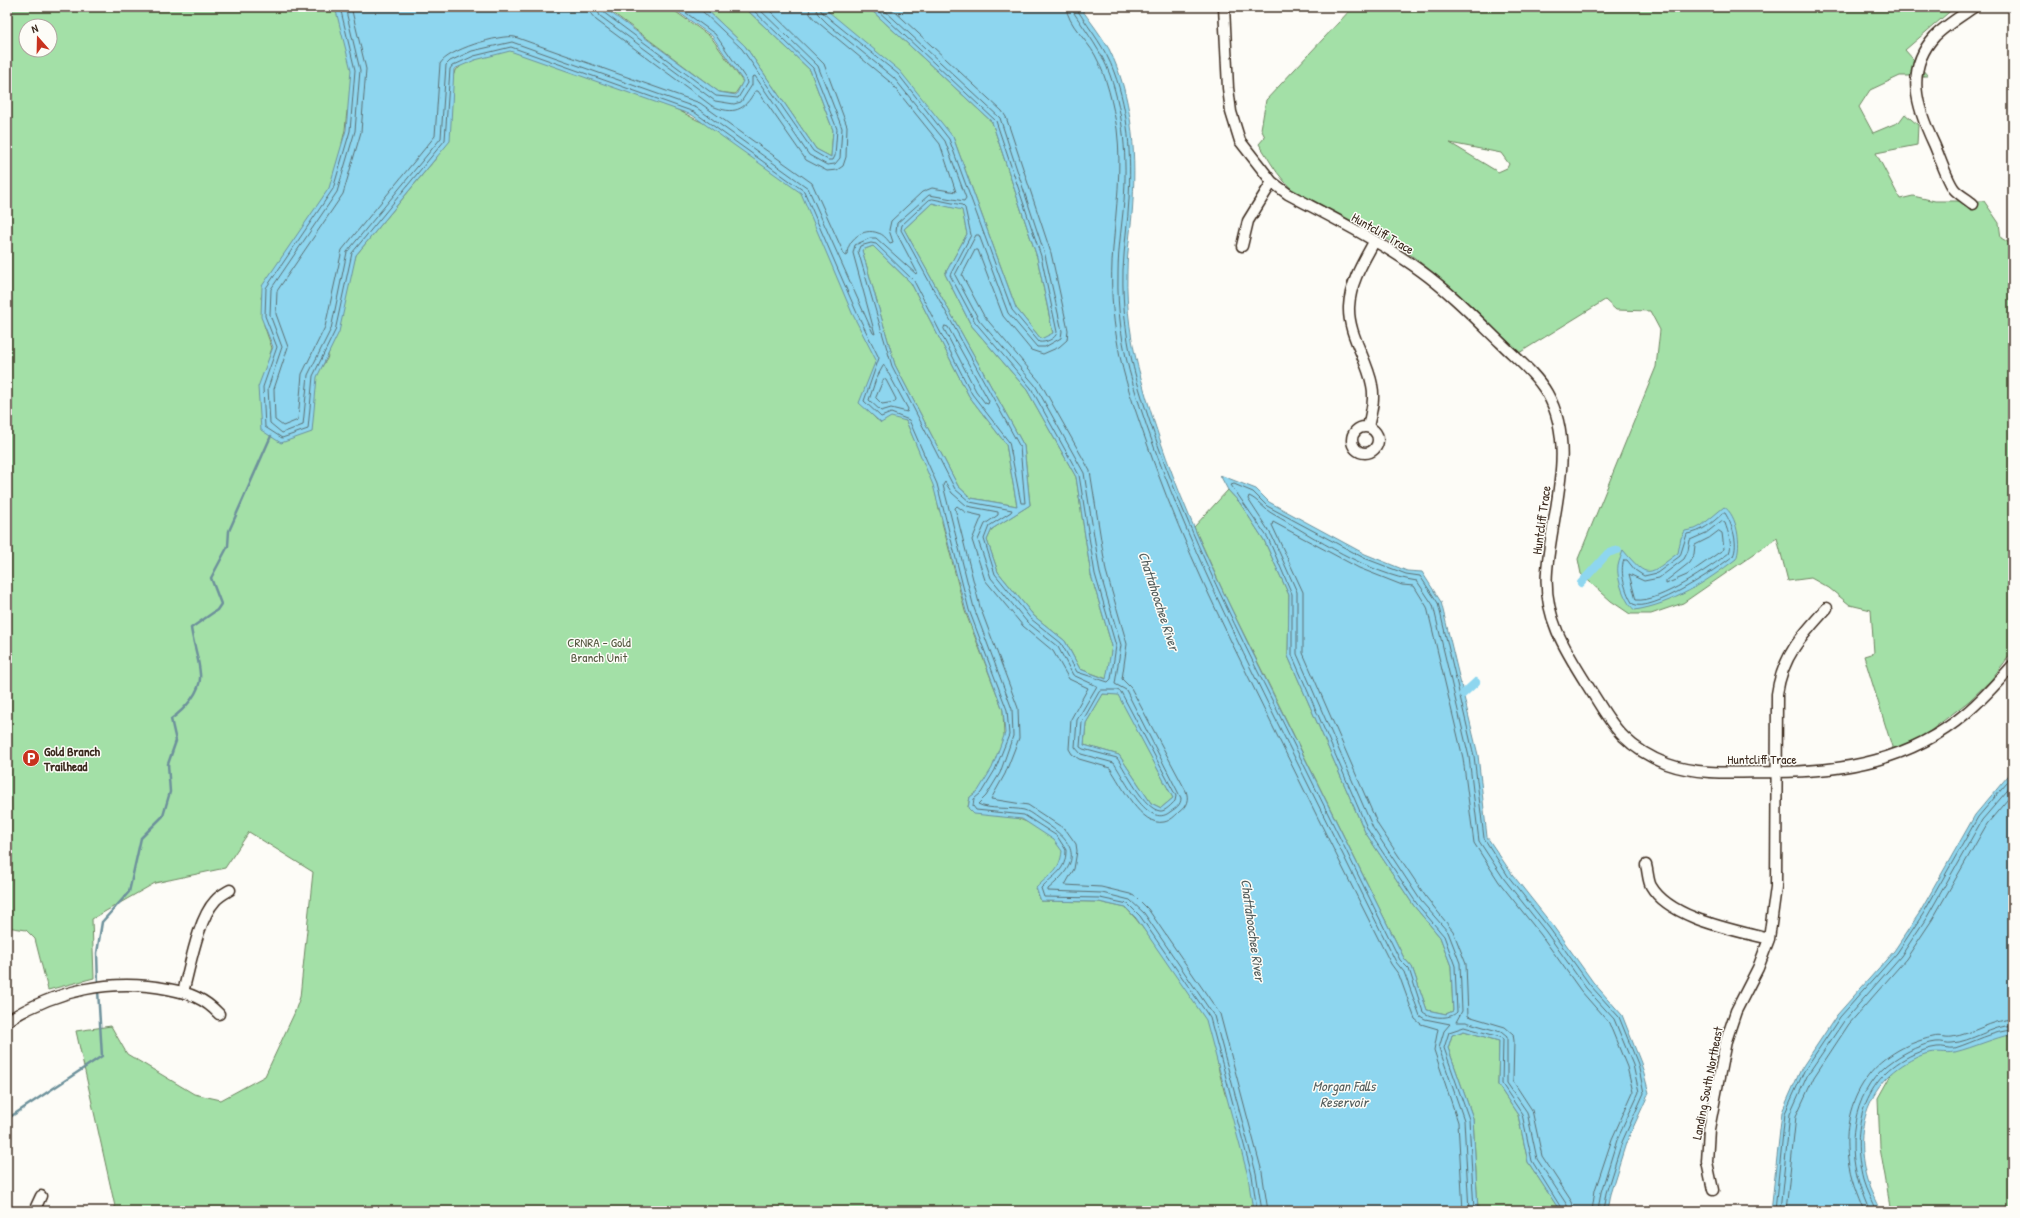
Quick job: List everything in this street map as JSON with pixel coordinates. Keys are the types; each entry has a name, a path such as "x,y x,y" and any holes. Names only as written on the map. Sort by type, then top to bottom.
{"street":[{"name":"Huntcliff Trace","path":"1224,7 1231,112 1240,141 1272,182 1288,194 1419,269 1459,302 1536,377 1552,402 1559,421 1562,442 1560,480 1547,570 1548,605 1554,626 1563,646 1607,716 1624,737 1656,759 1670,765 1701,771 1816,772 1845,769 1912,748 1941,732 1965,715 1990,691 2013,665"},
{"path":"1973,204 1953,188 1922,119 1916,90 1920,59 1928,45 1942,30 1974,7"},
{"path":"1242,246 1248,221 1272,182"},
{"path":"1368,427 1373,399 1372,385 1367,366 1350,324 1349,306 1357,272 1374,242"},
{"name":"Landing South Northeast","path":"1713,1190 1707,1162 1709,1129 1726,1041 1736,1012 1758,968 1769,939 1776,887 1777,694 1779,679 1792,650 1827,608"},
{"path":"1646,865 1650,885 1653,889 1670,904 1686,914 1701,921 1769,939"},
{"path":"183,992 205,918 214,902 230,890"},
{"path":"7,1021 52,998 70,992 93,987 139,984 183,992 205,1001 219,1014"},
{"path":"34,1211 41,1196"}],"green space":[{"name":"CRNRA - Gold Branch Unit","path":"7,7 342,7 368,87 347,111 342,143 348,154 345,173 262,294 261,298 267,312 264,325 272,348 270,354 295,357 309,386 327,359 356,255 437,157 444,88 454,74 455,70 459,68 466,58 509,50 607,73 697,120 756,145 788,150 878,361 864,407 877,420 891,413 906,421 934,485 939,510 943,516 942,522 965,611 1003,710 1004,735 1007,742 988,785 970,797 968,807 1008,816 1032,824 1054,839 1064,850 1061,871 1036,890 1041,901 1099,902 1126,908 1136,919 1211,1019 1219,1071 1225,1094 1232,1106 1251,1181 1255,1211 116,1211 76,1031 111,1026 127,1054 194,1094 221,1100 265,1076 294,1014 300,997 313,872 249,832 225,868 155,883 92,919 94,978 48,990 35,939 26,930 7,927"},
{"path":"605,7 669,7 711,37 743,82 735,94 719,92"},
{"path":"704,7 744,7 810,70 833,130 831,157 816,149 745,46"},
{"path":"823,7 868,7 992,122 1037,257 1053,334 1041,339 1016,308 953,137"},
{"path":"1353,7 1955,7 1905,50 1928,76 1900,76 1870,90 1859,107 1873,133 1899,122 1905,114 1918,125 1917,145 1876,153 1900,199 1913,196 1935,201 1984,201 1999,223 2001,238 2013,245 2013,651 1991,680 1969,701 1925,735 1893,750 1864,656 1874,653 1871,610 1850,605 1829,588 1811,578 1788,581 1777,538 1683,603 1651,614 1630,614 1611,601 1581,574 1578,559 1656,367 1660,330 1650,311 1616,310 1605,300 1519,353 1461,296 1397,245 1308,201 1295,192 1284,181 1259,144 1265,137 1261,129 1266,100","holes":["1450,143 1501,153 1509,164 1507,168 1498,172"]},
{"path":"932,203 962,209 967,234 945,274 971,325 1027,390 1076,477 1091,575 1112,646 1107,679 1080,669 1065,641 1034,616 998,572 987,540 992,529 1030,505 1024,446 904,229"},
{"path":"873,246 911,283 969,396 1006,444 1017,506 971,498 958,486 895,365 862,250"},
{"path":"1228,490 1240,503 1264,540 1289,595 1288,656 1365,832 1414,906 1440,937 1451,966 1453,1011 1446,1014 1427,1010 1412,967 1404,958 1227,600 1194,527"},
{"path":"1103,694 1118,694 1173,798 1161,808 1151,803 1119,755 1084,745 1086,723"},
{"path":"2013,1029 2013,1211 1891,1211 1880,1147 1878,1098 1898,1062 1968,1037"},
{"path":"1464,1031 1499,1041 1498,1085 1518,1115 1528,1162 1560,1211 1478,1211 1473,1118 1448,1048 1452,1035"}],"water":[{"name":"Morgan Falls Reservoir","path":"335,7 603,7 719,92 736,95 743,81 712,36 671,7 704,7 745,46 816,149 831,157 833,130 810,70 744,7 823,7 900,71 953,137 1016,308 1041,339 1053,333 1037,257 992,122 868,7 1080,7 1109,49 1117,67 1123,85 1131,123 1134,181 1127,272 1128,312 1137,365 1166,458 1181,497 1215,574 1251,649 1404,958 1412,967 1427,1010 1446,1014 1453,1011 1451,966 1440,937 1414,906 1365,832 1288,656 1289,595 1264,540 1240,503 1228,490 1220,475 1256,489 1269,502 1365,554 1407,571 1422,572 1441,602 1478,755 1487,837 1512,874 1553,926 1593,982 1622,1015 1641,1063 1649,1093 1626,1143 1610,1194 1607,1211 1560,1211 1528,1162 1518,1115 1498,1085 1499,1041 1464,1031 1452,1035 1448,1048 1473,1118 1478,1211 1253,1211 1248,1176 1206,1020 1136,918 1126,908 1099,902 1041,901 1036,888 1053,872 1059,864 1061,858 1062,851 1054,840 1022,819 974,814 968,808 970,797 978,791 992,768 1005,733 1003,710 966,611 933,485 906,421 891,417 881,423 859,403 876,360 852,313 801,193 692,115 510,51 475,60 454,69 450,141 356,255 339,332 317,377 312,432 281,443 261,430 258,387 273,347 261,317 262,286 329,188 346,130 351,70","holes":["932,203 962,210 967,234 945,274 971,325 1027,390 1076,477 1091,575 1112,646 1106,679 1080,669 1065,641 1034,616 998,572 987,540 992,529 1030,505 1024,446 904,229","873,246 911,283 969,396 1006,444 1017,506 971,498 958,486 895,365 862,250","1103,694 1118,695 1173,798 1161,808 1151,803 1119,755 1084,745 1086,723"]},
{"path":"1724,507 1732,516 1737,531 1738,553 1736,559 1701,584 1663,603 1635,610 1631,607 1622,590 1618,577 1618,566 1623,550 1638,567 1649,571 1654,570 1678,553 1681,538 1685,531 1701,526"},
{"path":"2013,770 2013,1034 1955,1052 1933,1052 1925,1054 1906,1063 1891,1074 1879,1088 1870,1104 1864,1121 1862,1140 1863,1160 1867,1180 1880,1211 1771,1211 1782,1112 1801,1069 1837,1015 1894,951 1920,912 1975,815"}],"waterway":[{"path":"98,985 97,953 102,922 129,892 141,838 163,816 170,792 168,764 176,741 171,719 191,700 200,680 191,628 217,610 221,604 211,578 228,546 229,531 271,436"},
{"path":"1581,583 1608,553 1618,550"},
{"path":"1463,694 1476,682"},
{"path":"7,1119 102,1056 98,990"}],"place":[{"name":"Gold Branch Trailhead","path":"31,758"}],"water label":[{"name":"Chattahoochee River","path":"1159,601"},
{"name":"Chattahoochee River","path":"1253,930"}]}
